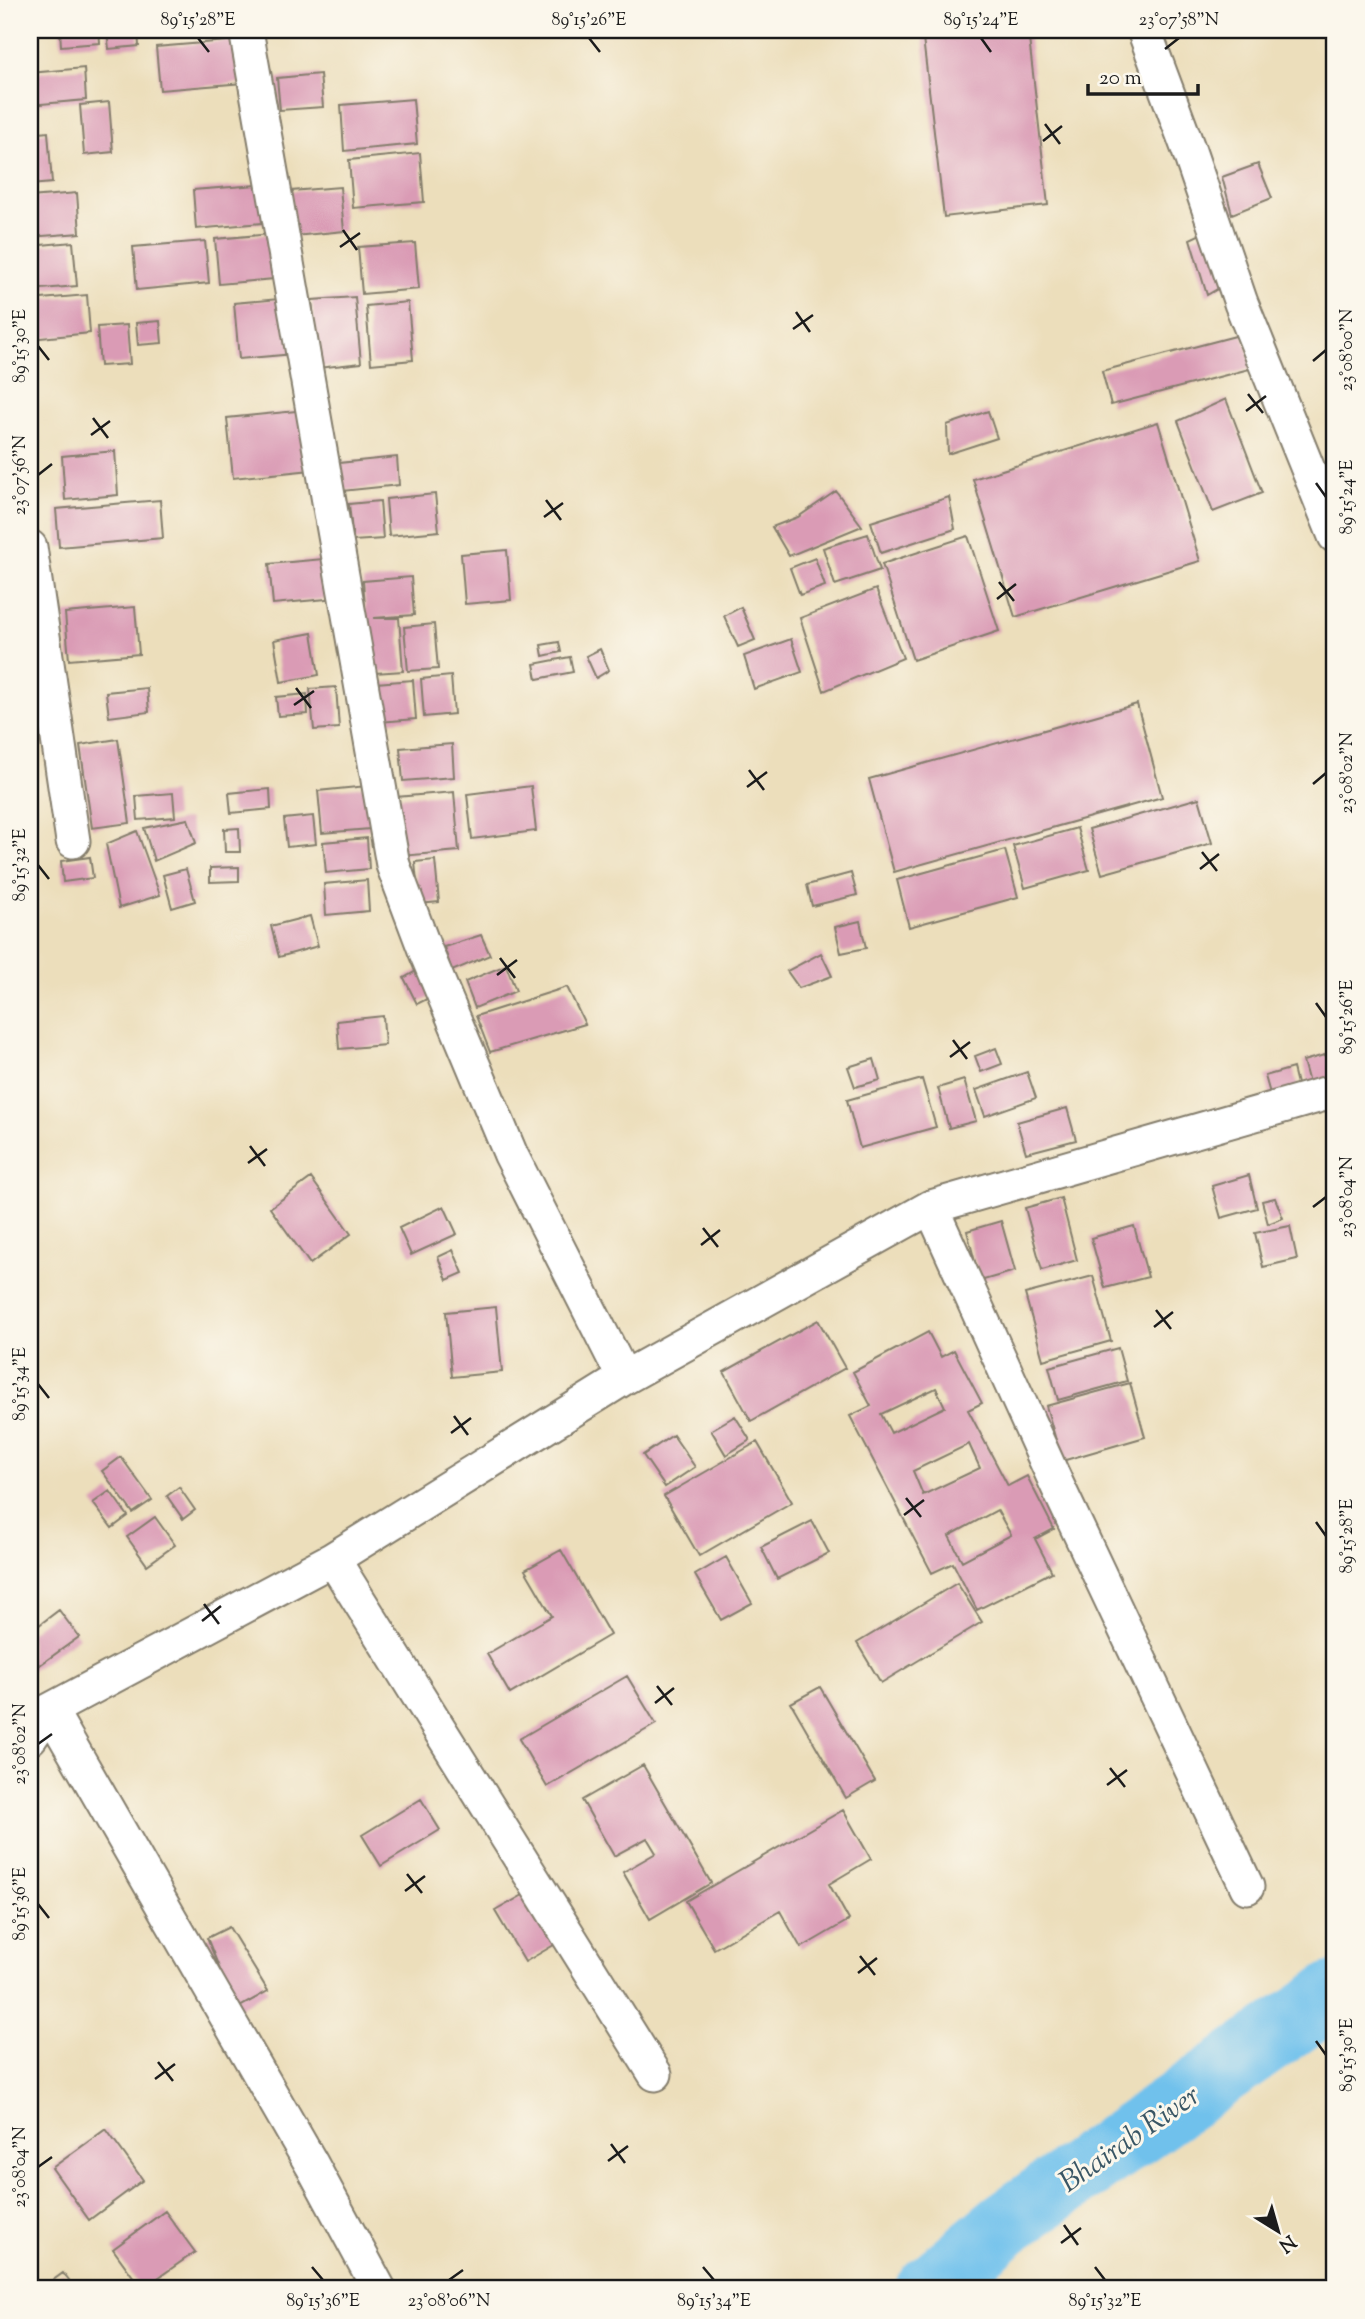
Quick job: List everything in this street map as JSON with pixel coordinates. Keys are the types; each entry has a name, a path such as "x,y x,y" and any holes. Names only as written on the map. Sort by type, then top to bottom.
{"street":[{"path":"246,30 393,865 425,950 511,1155 624,1378"},
{"path":"1144,30 1241,303 1335,536"},
{"path":"30,547 73,841"},
{"path":"30,1738 40,1716 332,1559 624,1378 931,1207 1335,1091"},
{"path":"931,1207 1058,1487 1247,1887"},
{"path":"332,1559 655,2074"},
{"path":"40,1716 312,2165 379,2289"}],"building":[{"path":"60,30 99,30 100,43 61,46"},
{"path":"107,30 138,30 139,46 109,49"},
{"path":"922,30 1028,30 1048,205 944,217"},
{"path":"239,40 243,83 160,90 156,47"},
{"path":"84,68 86,100 30,105 30,73"},
{"path":"320,74 323,107 280,110 277,78"},
{"path":"413,99 417,144 344,151 341,105"},
{"path":"109,102 113,152 84,155 80,105"},
{"path":"48,132 52,183 30,185 30,134"},
{"path":"420,153 424,202 353,208 349,160"},
{"path":"1258,164 1272,198 1232,214 1222,177"},
{"path":"269,184 273,222 196,229 193,190"},
{"path":"340,187 344,231 295,236 291,191"},
{"path":"77,193 80,233 30,237 30,197"},
{"path":"1211,229 1231,281 1207,295 1190,239"},
{"path":"271,234 274,279 219,284 215,239"},
{"path":"205,241 209,283 137,290 133,247"},
{"path":"73,242 77,286 30,290 30,246"},
{"path":"415,243 419,289 362,294 358,247"},
{"path":"87,295 90,333 31,339 30,300"},
{"path":"355,297 361,363 318,368 312,300"},
{"path":"290,298 294,354 239,359 234,303"},
{"path":"408,302 413,360 371,364 366,306"},
{"path":"160,321 162,343 138,345 136,323"},
{"path":"127,325 130,364 100,366 97,327"},
{"path":"1243,334 1253,368 1111,405 1102,371"},
{"path":"1226,399 1262,493 1213,512 1178,421"},
{"path":"306,410 311,470 233,478 227,418"},
{"path":"988,411 997,438 948,454 947,425"},
{"path":"1158,422 1200,561 1015,617 973,479"},
{"path":"115,451 118,495 65,500 62,456"},
{"path":"397,457 399,485 342,491 339,463"},
{"path":"836,491 862,526 789,556 772,527 798,517"},
{"path":"435,494 439,531 389,536 386,499"},
{"path":"949,497 955,529 881,553 871,522"},
{"path":"160,500 163,538 59,547 56,509"},
{"path":"380,501 383,539 353,541 349,504"},
{"path":"868,534 880,570 835,585 823,548"},
{"path":"968,536 999,631 913,660 882,564"},
{"path":"507,550 511,600 465,604 461,554"},
{"path":"334,558 337,598 273,604 269,564"},
{"path":"815,558 825,586 800,595 790,568"},
{"path":"411,577 414,615 374,618 399,618 403,671 375,673 363,581"},
{"path":"876,589 903,658 824,691 800,618"},
{"path":"135,607 139,654 69,660 65,613"},
{"path":"741,607 755,640 738,647 724,616"},
{"path":"434,624 438,669 408,671 404,627"},
{"path":"312,633 319,675 281,682 274,640"},
{"path":"791,639 802,672 754,689 744,656"},
{"path":"559,642 561,652 543,656 541,645"},
{"path":"600,649 609,670 596,678 586,656"},
{"path":"570,657 573,672 537,679 534,664"},
{"path":"451,676 454,714 424,717 421,679"},
{"path":"413,680 416,719 379,722 376,683"},
{"path":"336,687 339,728 314,730 310,689"},
{"path":"147,688 149,712 109,717 106,692"},
{"path":"307,694 308,714 278,716 276,697"},
{"path":"1137,704 1162,797 894,872 869,779"},
{"path":"118,739 130,823 92,828 80,745"},
{"path":"452,744 454,777 403,781 400,748"},
{"path":"367,786 370,829 322,833 318,791"},
{"path":"531,786 536,831 472,839 467,794"},
{"path":"270,789 271,809 231,813 229,793"},
{"path":"454,792 459,851 401,856 396,797"},
{"path":"173,793 175,817 138,820 136,796"},
{"path":"1199,798 1212,843 1102,874 1089,829"},
{"path":"313,816 316,844 287,847 284,819"},
{"path":"188,819 196,843 154,861 144,828"},
{"path":"239,828 240,852 225,852 224,829"},
{"path":"1077,828 1089,870 1025,888 1013,846"},
{"path":"137,831 160,895 119,908 106,844"},
{"path":"367,838 369,869 326,873 323,842"},
{"path":"1005,850 1018,897 909,927 897,880"},
{"path":"90,857 93,878 63,882 61,861"},
{"path":"435,860 439,902 419,904 415,862"},
{"path":"239,867 239,881 210,882 210,868"},
{"path":"186,869 195,901 172,908 163,875"},
{"path":"851,873 857,895 812,906 807,885"},
{"path":"367,880 369,911 326,915 324,884"},
{"path":"310,916 318,946 279,957 271,926"},
{"path":"860,921 866,948 841,953 835,927"},
{"path":"481,935 490,955 452,971 444,947"},
{"path":"821,953 832,976 799,988 787,971"},
{"path":"506,965 516,991 475,1008 465,982"},
{"path":"420,969 433,996 417,1004 404,978"},
{"path":"567,987 585,1024 490,1052 476,1016"},
{"path":"383,1016 385,1045 339,1049 337,1021"},
{"path":"996,1048 1002,1064 981,1072 975,1056"},
{"path":"1335,1052 1335,1087 1312,1094 1303,1061"},
{"path":"874,1059 880,1080 855,1087 848,1067"},
{"path":"1293,1068 1301,1100 1274,1108 1265,1076"},
{"path":"1027,1072 1036,1098 985,1116 976,1090"},
{"path":"922,1079 936,1127 860,1148 847,1100"},
{"path":"964,1080 976,1121 949,1128 938,1088"},
{"path":"1067,1108 1076,1140 1026,1153 1017,1122"},
{"path":"1249,1175 1257,1208 1221,1218 1212,1186"},
{"path":"311,1178 351,1234 310,1264 270,1208"},
{"path":"1061,1198 1077,1260 1042,1270 1025,1208"},
{"path":"1275,1198 1283,1218 1268,1224 1262,1201"},
{"path":"444,1206 457,1234 411,1255 399,1228"},
{"path":"1001,1221 1015,1271 980,1281 967,1231"},
{"path":"1134,1226 1148,1277 1105,1288 1091,1238"},
{"path":"1290,1226 1297,1259 1263,1267 1255,1233"},
{"path":"453,1250 463,1273 447,1280 438,1257"},
{"path":"1093,1276 1111,1341 1043,1360 1025,1294"},
{"path":"496,1307 502,1372 452,1377 446,1312"},
{"path":"818,1320 845,1368 751,1421 724,1372"},
{"path":"928,1332 941,1357 954,1350 982,1403 968,1410 1008,1486 1027,1476 1054,1529 1035,1539 1052,1572 977,1610 953,1563 932,1573 850,1416 871,1406 853,1372","holes":["936,1388 945,1407 891,1433 881,1414","969,1444 980,1468 923,1495 913,1471","997,1510 1011,1535 962,1561 949,1536"]},
{"path":"1118,1348 1127,1381 1058,1400 1049,1367"},
{"path":"1130,1383 1145,1437 1062,1461 1046,1406"},
{"path":"735,1416 750,1440 726,1455 711,1430"},
{"path":"673,1435 695,1467 665,1487 643,1455"},
{"path":"757,1442 792,1502 699,1556 664,1496"},
{"path":"121,1457 152,1500 133,1513 102,1471"},
{"path":"179,1487 195,1510 183,1519 167,1496"},
{"path":"110,1491 128,1516 112,1528 93,1503"},
{"path":"155,1517 175,1545 147,1565 127,1537"},
{"path":"812,1521 829,1553 777,1579 761,1547"},
{"path":"561,1550 610,1635 510,1694 487,1654 552,1616 525,1570"},
{"path":"726,1557 752,1603 721,1620 695,1575"},
{"path":"957,1583 982,1622 881,1683 857,1643"},
{"path":"59,1610 79,1637 30,1672 30,1632"},
{"path":"627,1676 656,1724 547,1787 519,1739"},
{"path":"820,1687 875,1781 846,1798 791,1703"},
{"path":"643,1765 711,1883 650,1919 623,1872 656,1853 647,1838 614,1856 582,1800"},
{"path":"421,1799 440,1830 381,1866 362,1835"},
{"path":"843,1810 871,1859 829,1884 849,1920 801,1948 780,1911 714,1949 686,1901"},
{"path":"530,1891 559,1942 525,1962 495,1911"},
{"path":"229,1927 268,1991 236,2009 207,1938"},
{"path":"106,2129 143,2180 89,2220 52,2168"},
{"path":"165,2211 195,2252 142,2289 113,2249"},
{"path":"63,2273 75,2289 41,2289"}],"waterway":[{"name":"Bhairab River","path":"928,2289 1005,2224 1335,1994"}]}
